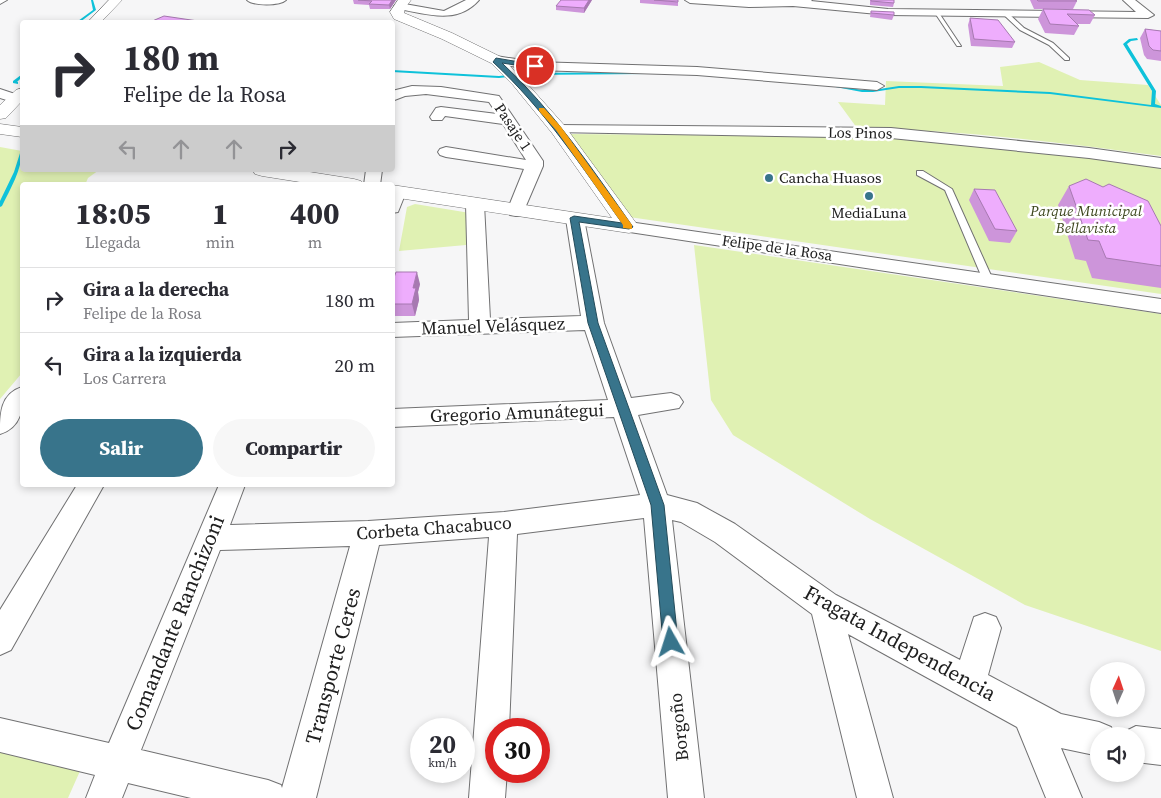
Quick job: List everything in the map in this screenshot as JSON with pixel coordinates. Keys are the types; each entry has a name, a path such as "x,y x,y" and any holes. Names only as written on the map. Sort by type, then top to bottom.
{"street":[{"path":"96,20 116,0"},
{"path":"252,0 281,1"},
{"path":"474,0 455,11 444,14 402,3 397,14 402,18 446,36 505,69 558,129 629,227"},
{"path":"690,0 795,3 888,12 937,14 1148,15"},
{"path":"795,3 807,0"},
{"path":"1023,0 1032,14"},
{"path":"1128,0 1157,24"},
{"path":"505,69 535,66 722,72 877,86"},
{"name":"Pasaje 1","path":"395,96 407,90 424,90 494,99 532,156 535,166 516,211"},
{"path":"0,92 19,96"},
{"path":"0,114 19,96"},
{"path":"437,117 441,111 507,120"},
{"path":"0,129 20,132"},
{"name":"Los Pinos","path":"558,129 891,133 1089,153 1161,163"},
{"path":"446,152 535,166"},
{"path":"274,172 336,182"},
{"name":"Felipe de la Rosa","path":"395,197 475,204 574,218 1161,306"},
{"path":"475,204 480,327"},
{"name":"Borgoño","path":"574,218 593,323 657,505 686,798"},
{"name":"Manuel Velásquez","path":"395,330 593,323"},
{"path":"0,425 20,399"},
{"name":"Gregorio Amunátegui","path":"395,418 624,408 671,402"},
{"path":"0,639 90,487"},
{"name":"Comandante Ranchizoni","path":"104,798 231,487"},
{"name":"Corbeta Chacabuco","path":"210,538 368,534 504,524 657,505"},
{"name":"Fragata Independencia","path":"657,505 687,511 718,529 825,606 1056,729 1090,738"},
{"path":"487,798 504,524"},
{"name":"Transporte Ceres","path":"298,798 368,534"},
{"path":"825,606 875,798"},
{"path":"969,683 985,628"},
{"path":"1029,715 1064,798"},
{"path":"0,735 268,798"},
{"path":"1145,745 1161,747"}],"lane":[{"path":"937,14 959,46"},
{"path":"1006,14 1022,29 1051,44 1067,59"},
{"path":"920,173 948,189 988,280"}],"green space":[{"path":"1039,62 1080,80 1148,85 1161,105 1161,156 1009,137 857,128 838,102 885,105 886,81 1003,86 1000,67"},
{"name":"Parque Municipal Bellavista","path":"567,134 890,137 1090,157 1161,167 1161,294 629,217"},
{"path":"0,147 20,151 20,172 96,172 88,178 86,182 20,182 20,375 0,399"},
{"path":"415,204 470,213 466,245 399,251 407,207"},
{"path":"694,245 1161,314 1161,651 1025,605 870,519 733,435 711,400"},
{"path":"0,750 80,771 68,798 0,798"}],"building":[{"path":"358,0 392,0 389,5 369,4 372,1"},
{"path":"561,0 589,0 584,8 556,6"},
{"path":"654,0 678,0 678,2"},
{"path":"894,0 894,3 871,1"},
{"path":"1075,0 1077,1 1038,1"},
{"path":"1043,9 1089,10 1095,15 1067,14 1079,26 1050,24"},
{"path":"871,11 894,12 894,15 871,13"},
{"path":"164,16 191,20 155,20"},
{"path":"970,18 998,20 1015,42 974,39"},
{"path":"1145,29 1161,31 1161,51 1153,50 1149,46"},
{"path":"1086,179 1103,187 1109,184 1148,201 1161,226 1161,266 1106,258 1099,241 1088,240 1069,186"},
{"path":"974,189 995,190 1017,231 995,229"},
{"path":"396,272 417,272 412,304 395,304"}],"waterway":[{"path":"82,20 95,10 92,0"},
{"path":"1137,39 1130,40 1125,44 1154,91 1153,105 1156,106"},
{"path":"395,71 499,77 526,74 645,73"},
{"path":"17,83 14,82 20,78"},
{"path":"827,85 862,91 921,87 1050,93 1161,107"},
{"path":"0,206 16,172 20,158"}],"slow traffic":[{"path":"542,110 558,129 629,227 626,226"}],"place":[{"name":"Cancha Huasos","path":"769,178"},
{"name":"MediaLuna","path":"869,196"}],"route":[{"path":"535,66 496,60 516,79 558,129 629,227 574,218 593,323 657,505 671,642"}]}
